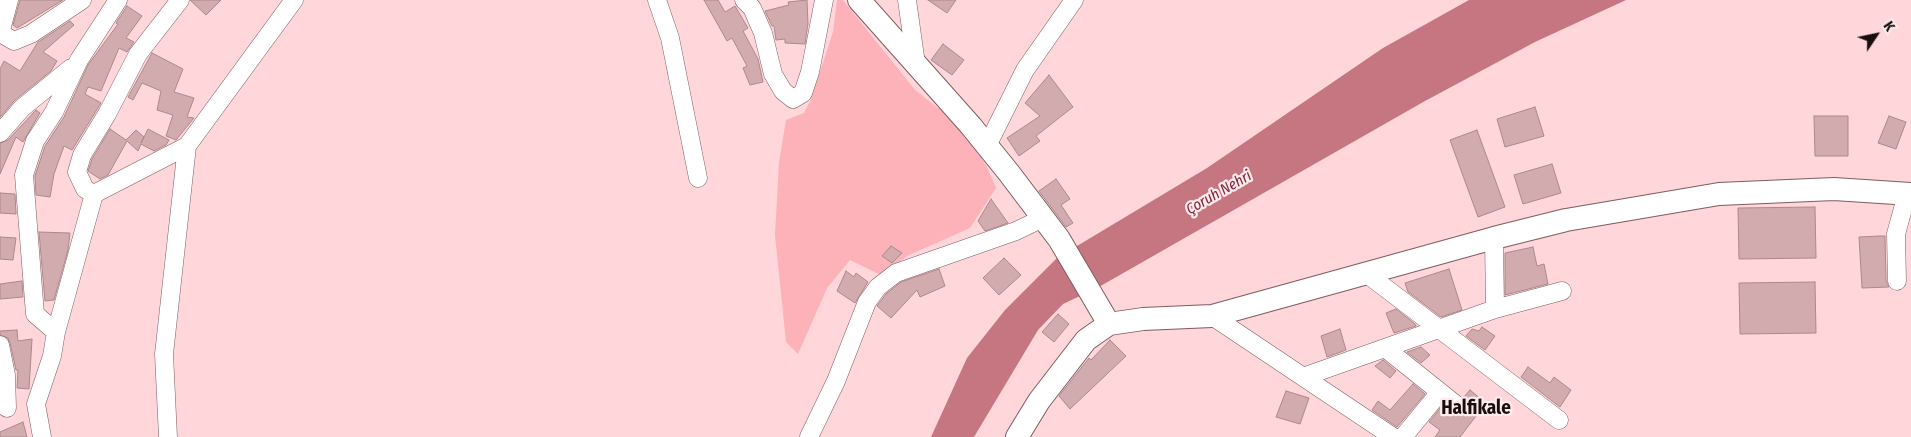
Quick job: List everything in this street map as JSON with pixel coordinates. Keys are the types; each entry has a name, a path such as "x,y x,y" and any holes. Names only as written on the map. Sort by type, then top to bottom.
{"main road":[{"path":"859,0 987,146 1043,218 1059,239 1109,324"},
{"path":"1017,437 1039,401 1086,340 1109,324 1143,319 1212,316 1566,220 1718,194 1834,189 1909,194"}],"street":[{"path":"9,0 0,34 14,41 31,34 82,0"},
{"path":"56,332 35,314 25,211 24,175 35,141 54,112 78,60 118,0"},
{"path":"94,194 85,189 77,172 82,155 107,114 138,54 180,0"},
{"path":"42,437 36,404 52,356 56,332 94,194 187,146 294,0"},
{"path":"657,0 670,38 686,107 698,178"},
{"path":"744,0 752,8 763,33 773,74 783,91 793,99 803,93 810,72 824,0"},
{"path":"907,0 916,64"},
{"path":"987,146 1025,70 1074,0"},
{"path":"0,133 22,108 59,80 78,60"},
{"path":"168,437 164,354 187,146"},
{"path":"1897,281 1896,234 1909,194"},
{"path":"808,437 836,381 867,302 878,286 896,273 1016,231 1043,218"},
{"path":"1494,238 1496,309"},
{"path":"1367,274 1436,329 1559,420"},
{"path":"1303,377 1496,309 1562,291"},
{"path":"1212,316 1393,437"},
{"path":"0,345 6,375 4,412 36,404"},
{"path":"1385,348 1455,404"},
{"path":"1402,437 1440,392"}],"shaded area":[{"path":"837,0 843,0 915,90 962,127 987,167 996,188 970,228 907,256 883,276 850,260 827,288 798,354 786,342 775,235 779,162 786,120 804,113 811,99 833,32"}],"water":[{"name":"Çoruh Nehri","path":"1469,0 1626,0 1535,42 1425,101 1097,288 1063,304 1038,330 974,437 931,437 967,358 1005,310 1057,258 1207,168 1383,48"}],"building":[{"path":"20,0 63,0 17,28 13,25"},
{"path":"190,0 221,0 206,15"},
{"path":"704,0 718,0 725,12 735,6 748,28 743,31 758,59 763,82 750,85 743,68 747,66 732,38 727,41"},
{"path":"807,0 808,23 805,44 785,43 785,39 776,40 774,26 772,26 765,11 789,5 788,2"},
{"path":"928,0 956,0 947,13"},
{"path":"127,6 142,16 126,38 134,42 127,52 119,48 101,91 88,87 85,94 101,103 72,150 64,146 54,174 50,197 36,195 35,176 45,146 64,117 88,65 118,24 116,23"},
{"path":"70,21 74,25 43,52 57,61 51,71 15,100 0,117 0,69 4,61 20,71 38,42"},
{"path":"943,44 964,60 952,75 931,60"},
{"path":"152,53 183,69 174,92 194,98 187,117 194,118 176,140 166,136 173,115 157,110 161,91 142,83 133,100 128,97"},
{"path":"1049,75 1073,107 1036,136 1040,141 1019,156 1007,138 1040,116 1025,103"},
{"path":"1535,107 1544,136 1505,147 1497,119"},
{"path":"36,110 40,113 23,142 16,137 0,174 0,143 8,140"},
{"path":"1814,116 1848,116 1848,156 1815,156"},
{"path":"1889,116 1906,122 1896,149 1878,143"},
{"path":"110,129 126,140 136,130 144,137 148,129 169,140 166,145 154,151 141,144 138,151 127,141 108,175 100,179 88,171 92,159"},
{"path":"1477,130 1505,207 1478,217 1450,140"},
{"path":"1552,164 1561,193 1523,204 1514,175"},
{"path":"1056,179 1070,199 1061,205 1073,223 1066,227 1039,191"},
{"path":"0,193 15,194 16,214 0,213"},
{"path":"991,199 1008,223 985,231 978,221"},
{"path":"1815,207 1816,258 1739,259 1738,208"},
{"path":"39,232 70,233 68,250 54,300 45,301"},
{"path":"1885,236 1886,281 1889,287 1862,288 1859,237"},
{"path":"0,237 16,238 13,260 0,259"},
{"path":"891,246 902,253 892,263 882,256"},
{"path":"1533,247 1537,266 1544,264 1548,284 1505,295 1505,253"},
{"path":"1004,258 1021,275 999,295 983,278"},
{"path":"939,269 945,286 920,297 917,290 891,318 877,306 886,294 901,282"},
{"path":"1449,269 1462,310 1441,317 1408,292 1405,283"},
{"path":"846,271 854,277 856,273 868,282 855,303 837,291"},
{"path":"22,281 23,297 0,299 0,284"},
{"path":"1815,282 1816,333 1740,334 1739,283"},
{"path":"1396,309 1416,326 1394,333 1386,313"},
{"path":"1058,314 1069,324 1054,342 1042,332"},
{"path":"1482,327 1495,336 1485,350 1466,336 1472,329 1479,331"},
{"path":"1340,329 1346,350 1327,357 1321,336"},
{"path":"17,330 18,341 32,339 29,389 17,388 18,370 16,370 10,343 8,338 0,335 0,331"},
{"path":"1110,340 1126,356 1070,409 1059,396 1089,358 1091,360"},
{"path":"1421,347 1430,355 1421,363 1407,352"},
{"path":"1383,360 1396,371 1390,378 1375,366"},
{"path":"1528,367 1550,383 1554,377 1571,390 1560,407 1521,377"},
{"path":"1413,384 1425,394 1397,427 1372,410 1378,401 1390,410"},
{"path":"1470,390 1486,403 1460,437 1435,437 1440,430 1429,422 1441,407 1453,414 1463,411 1466,405 1463,398"},
{"path":"1286,391 1309,398 1300,424 1276,417"},
{"path":"23,422 27,437 0,437 0,432"}],"district":[{"name":"Halfikale","path":"1476,409"}]}
